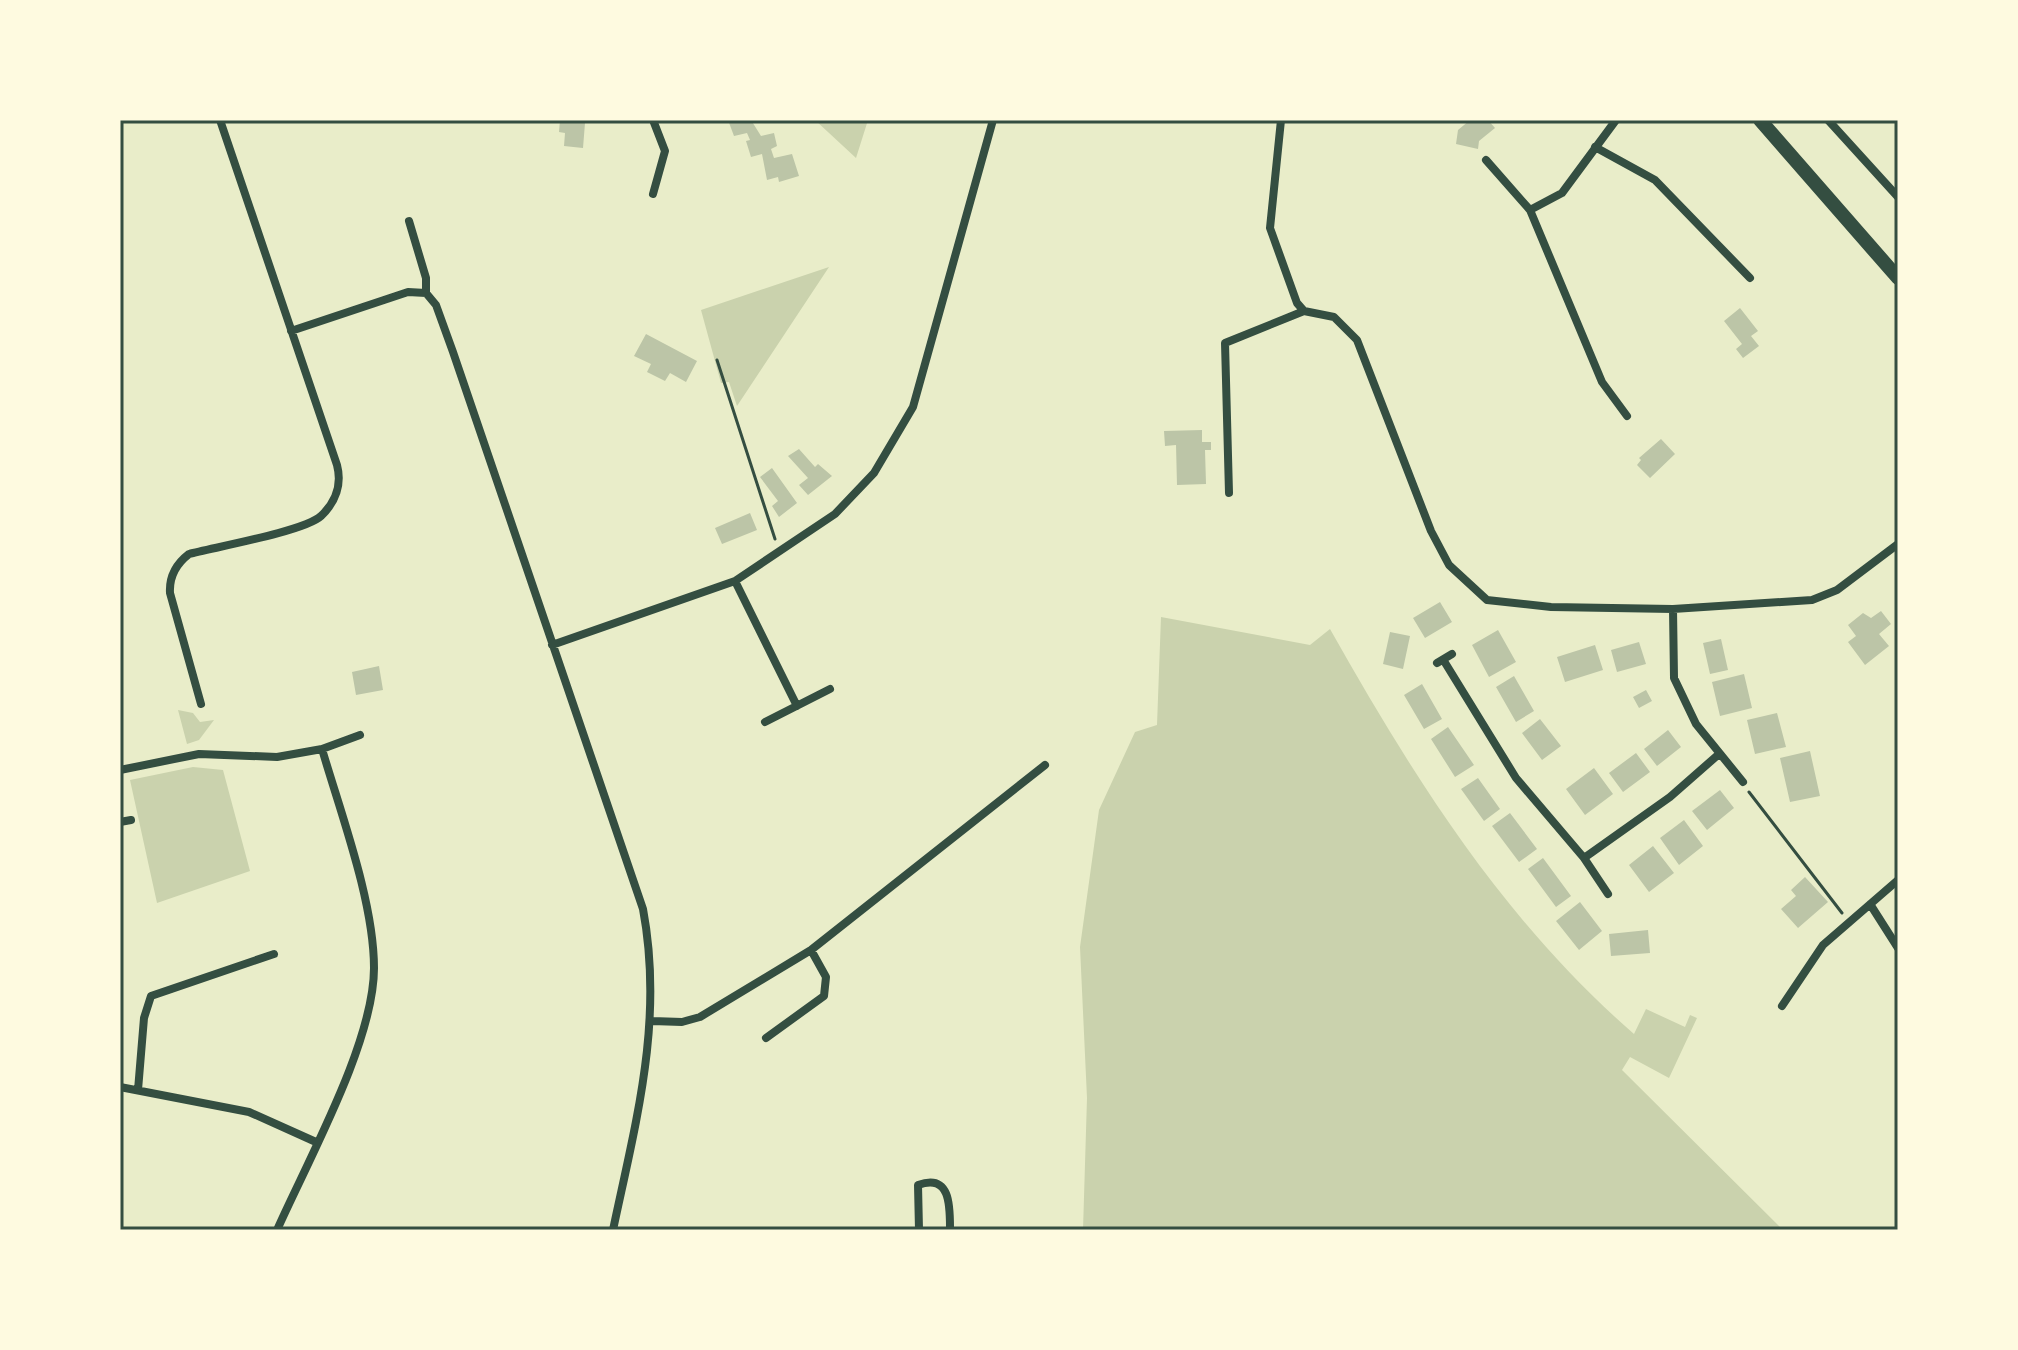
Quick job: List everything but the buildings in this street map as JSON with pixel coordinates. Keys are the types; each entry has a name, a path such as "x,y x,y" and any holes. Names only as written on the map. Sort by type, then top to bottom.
{"main road":[{"path":"1760,120 1898,278"}],"street":[{"path":"201,704 170,593 171,577 178,563 189,554 313,521 328,508 338,489 337,465 220,120"},
{"path":"653,120 665,151 653,194"},
{"path":"552,645 735,581 835,514 874,473 902,431 926,366 993,120"},
{"path":"1281,120 1270,228 1297,303 1304,311"},
{"path":"1530,210 1562,193 1616,120"},
{"path":"1828,120 1898,197"},
{"path":"1595,147 1655,180 1750,278"},
{"path":"1486,160 1530,210 1602,382 1627,416"},
{"path":"409,221 426,278 426,293 439,311 643,909 652,965 652,1021 613,1230"},
{"path":"291,331 408,292 426,293"},
{"path":"1229,493 1225,343 1304,311 1334,317 1357,340 1431,531 1449,565 1466,584 1487,600 1551,607 1673,609 1812,600 1837,590 1898,544"},
{"path":"735,581 797,706"},
{"path":"1673,609 1671,659 1674,678 1696,724 1743,782"},
{"path":"1444,659 1516,778 1584,858 1608,894"},
{"path":"765,722 830,689"},
{"path":"120,770 199,754 262,758 322,749 360,735"},
{"path":"277,1230 358,1046 367,1019 374,971 370,927 322,749"},
{"path":"1584,858 1670,797 1719,754"},
{"path":"652,1021 682,1022 700,1017 811,950 1045,765"},
{"path":"120,822 131,820"},
{"path":"1782,1006 1823,945 1898,880"},
{"path":"1870,904 1898,948"},
{"path":"766,1038 819,1003 826,992 826,977 811,950"},
{"path":"138,1090 144,1018 151,996 274,954"},
{"path":"120,1087 249,1112 316,1142"},
{"path":"919,1230 918,1185 928,1181 940,1183 946,1190 950,1230"}],"path":[{"path":"717,360 777,544"},
{"path":"1743,782 1848,923"}],"green space":[{"path":"815,120 868,120 856,158"},
{"path":"829,267 737,406 729,382 721,383 701,310"},
{"path":"1161,617 1310,645 1330,629 1395,739 1464,845 1543,944 1634,1034 1646,1009 1685,1027 1690,1015 1697,1018 1669,1078 1630,1057 1622,1070 1783,1230 1083,1230 1087,1098 1080,947 1099,810 1135,732 1157,725"},
{"path":"178,710 193,713 200,722 214,720 199,740 187,744"},
{"path":"193,767 223,770 250,871 157,903 130,780"}]}
